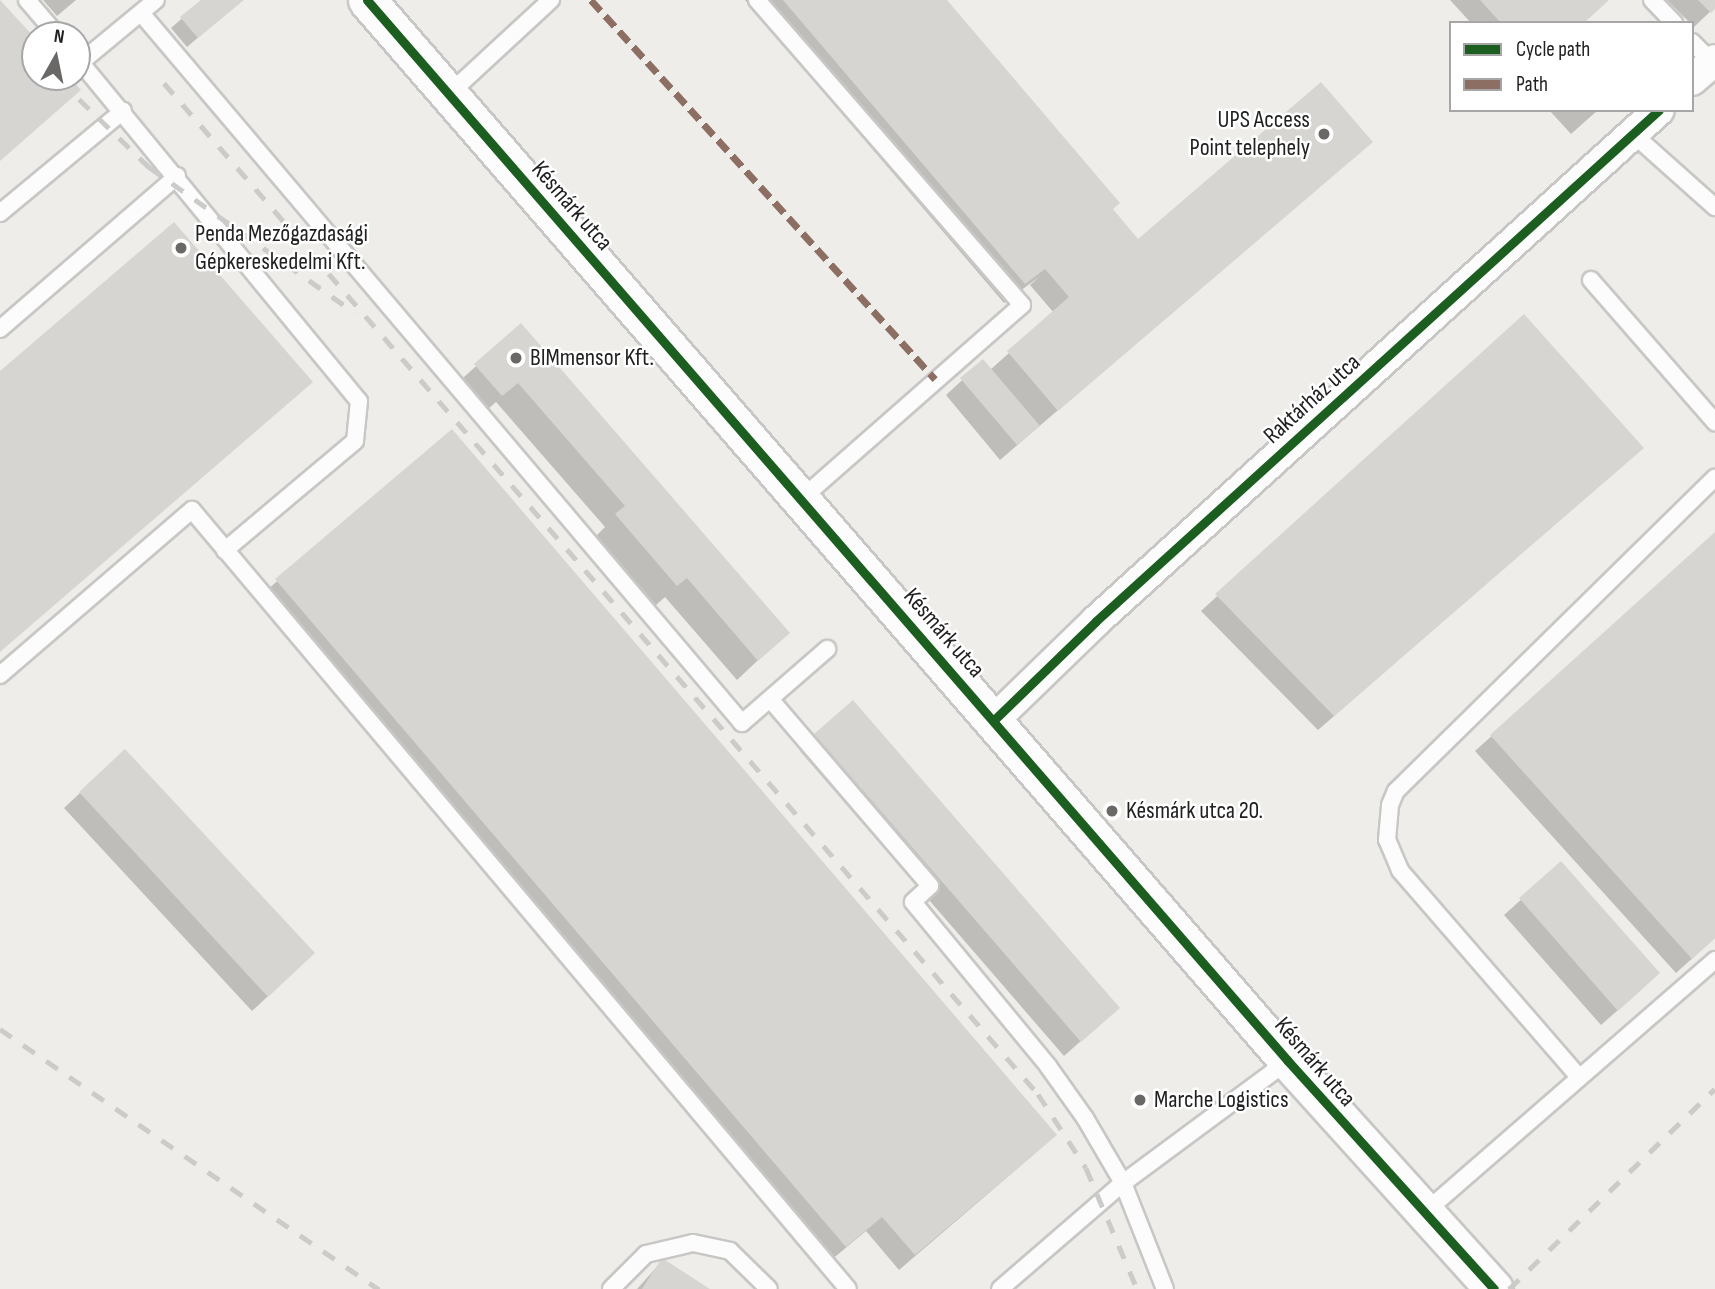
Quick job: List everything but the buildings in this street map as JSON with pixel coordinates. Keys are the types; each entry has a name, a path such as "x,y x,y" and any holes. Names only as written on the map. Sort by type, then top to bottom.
{"street":[{"name":"Késmárk utca","path":"368,0 1288,1060 1494,1289"},
{"name":"Raktárház utca","path":"994,720 1096,621 1657,112"}],"lane":[{"path":"27,0 45,21"},
{"path":"91,51 156,0"},
{"path":"449,94 551,0"},
{"path":"757,0 1023,304 800,499"},
{"path":"1652,0 1672,21"},
{"path":"141,13 742,723 827,649"},
{"path":"91,74 359,401 355,441 225,550"},
{"path":"0,213 123,111"},
{"path":"1633,134 1715,207"},
{"path":"0,329 177,176"},
{"path":"1591,280 1715,422"},
{"path":"1579,1077 1391,857 1387,840 1390,805 1396,791 1715,478"},
{"path":"0,675 192,510 848,1289"},
{"path":"770,699 930,886 912,902 1048,1066 1123,1183 1165,1289"},
{"path":"1423,1213 1715,960"},
{"path":"1000,1289 1123,1183 1288,1060"},
{"path":"611,1289 646,1254 693,1243 730,1251 769,1289"}],"railway":[{"path":"164,83 1038,1094 1086,1168 1137,1289"},
{"path":"79,99 149,167 355,313"},
{"path":"0,1029 379,1289"},
{"path":"1509,1289 1715,1089"}],"marked path":[{"path":"591,0 935,379"}],"cycle path":[{"path":"367,0 1288,1061 1494,1289"},
{"path":"994,720 1096,621 1657,112"}],"place":[{"name":"UPS Access Point telephely","path":"1324,134"},
{"name":"Penda Mezőgazdasági Gépkereskedelmi Kft.","path":"181,248"},
{"name":"BIMmensor Kft.","path":"516,358"},
{"name":"Késmárk utca 20.","path":"1112,811"},
{"name":"Marche Logistics","path":"1140,1100"}]}
